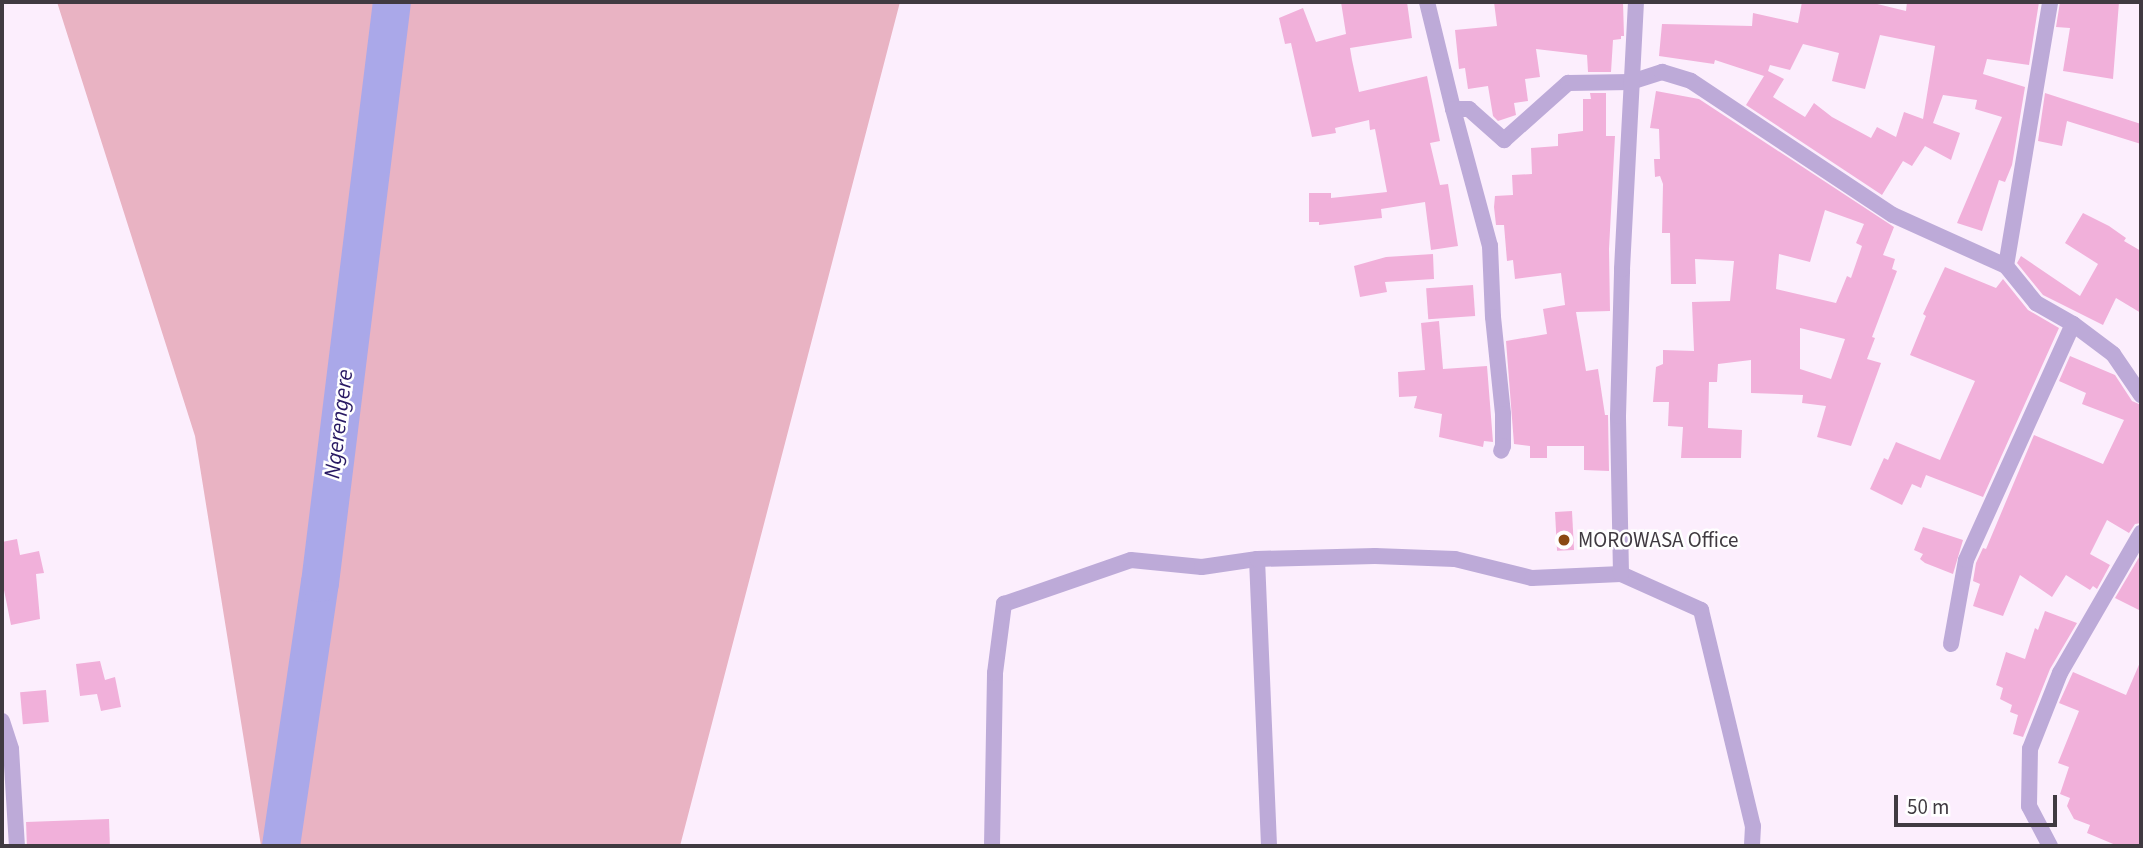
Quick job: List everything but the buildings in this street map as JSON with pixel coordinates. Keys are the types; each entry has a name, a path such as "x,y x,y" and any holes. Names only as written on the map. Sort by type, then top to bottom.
{"street":[{"path":"1427,2 1490,246 1493,317 1503,414 1501,451"},
{"path":"1622,574 1618,416 1636,2"},
{"path":"2006,266 2050,2"},
{"path":"1453,109 1469,109 1504,140 1568,83 1631,82 1662,72 1691,81 1893,215 2006,266 2036,303 2073,324 2113,354 2141,395"},
{"path":"1951,644 1966,560 2073,324"},
{"path":"2050,846 2029,806 2030,748 2060,673 2141,533"},
{"path":"992,846 995,673 1004,604 1130,559 1202,567 1257,559 1375,556 1455,559 1532,578 1622,574 1701,610 1753,826 1752,846"},
{"path":"1257,559 1269,846"},
{"path":"2,721 11,749 17,846"}],"shaded area":[{"path":"57,2 900,2 680,846 261,846 195,436"}],"waterway":[{"name":"Ngerengere","path":"281,846 320,583 392,2"}],"place":[{"name":"MOROWASA Office","path":"1564,540"}]}
